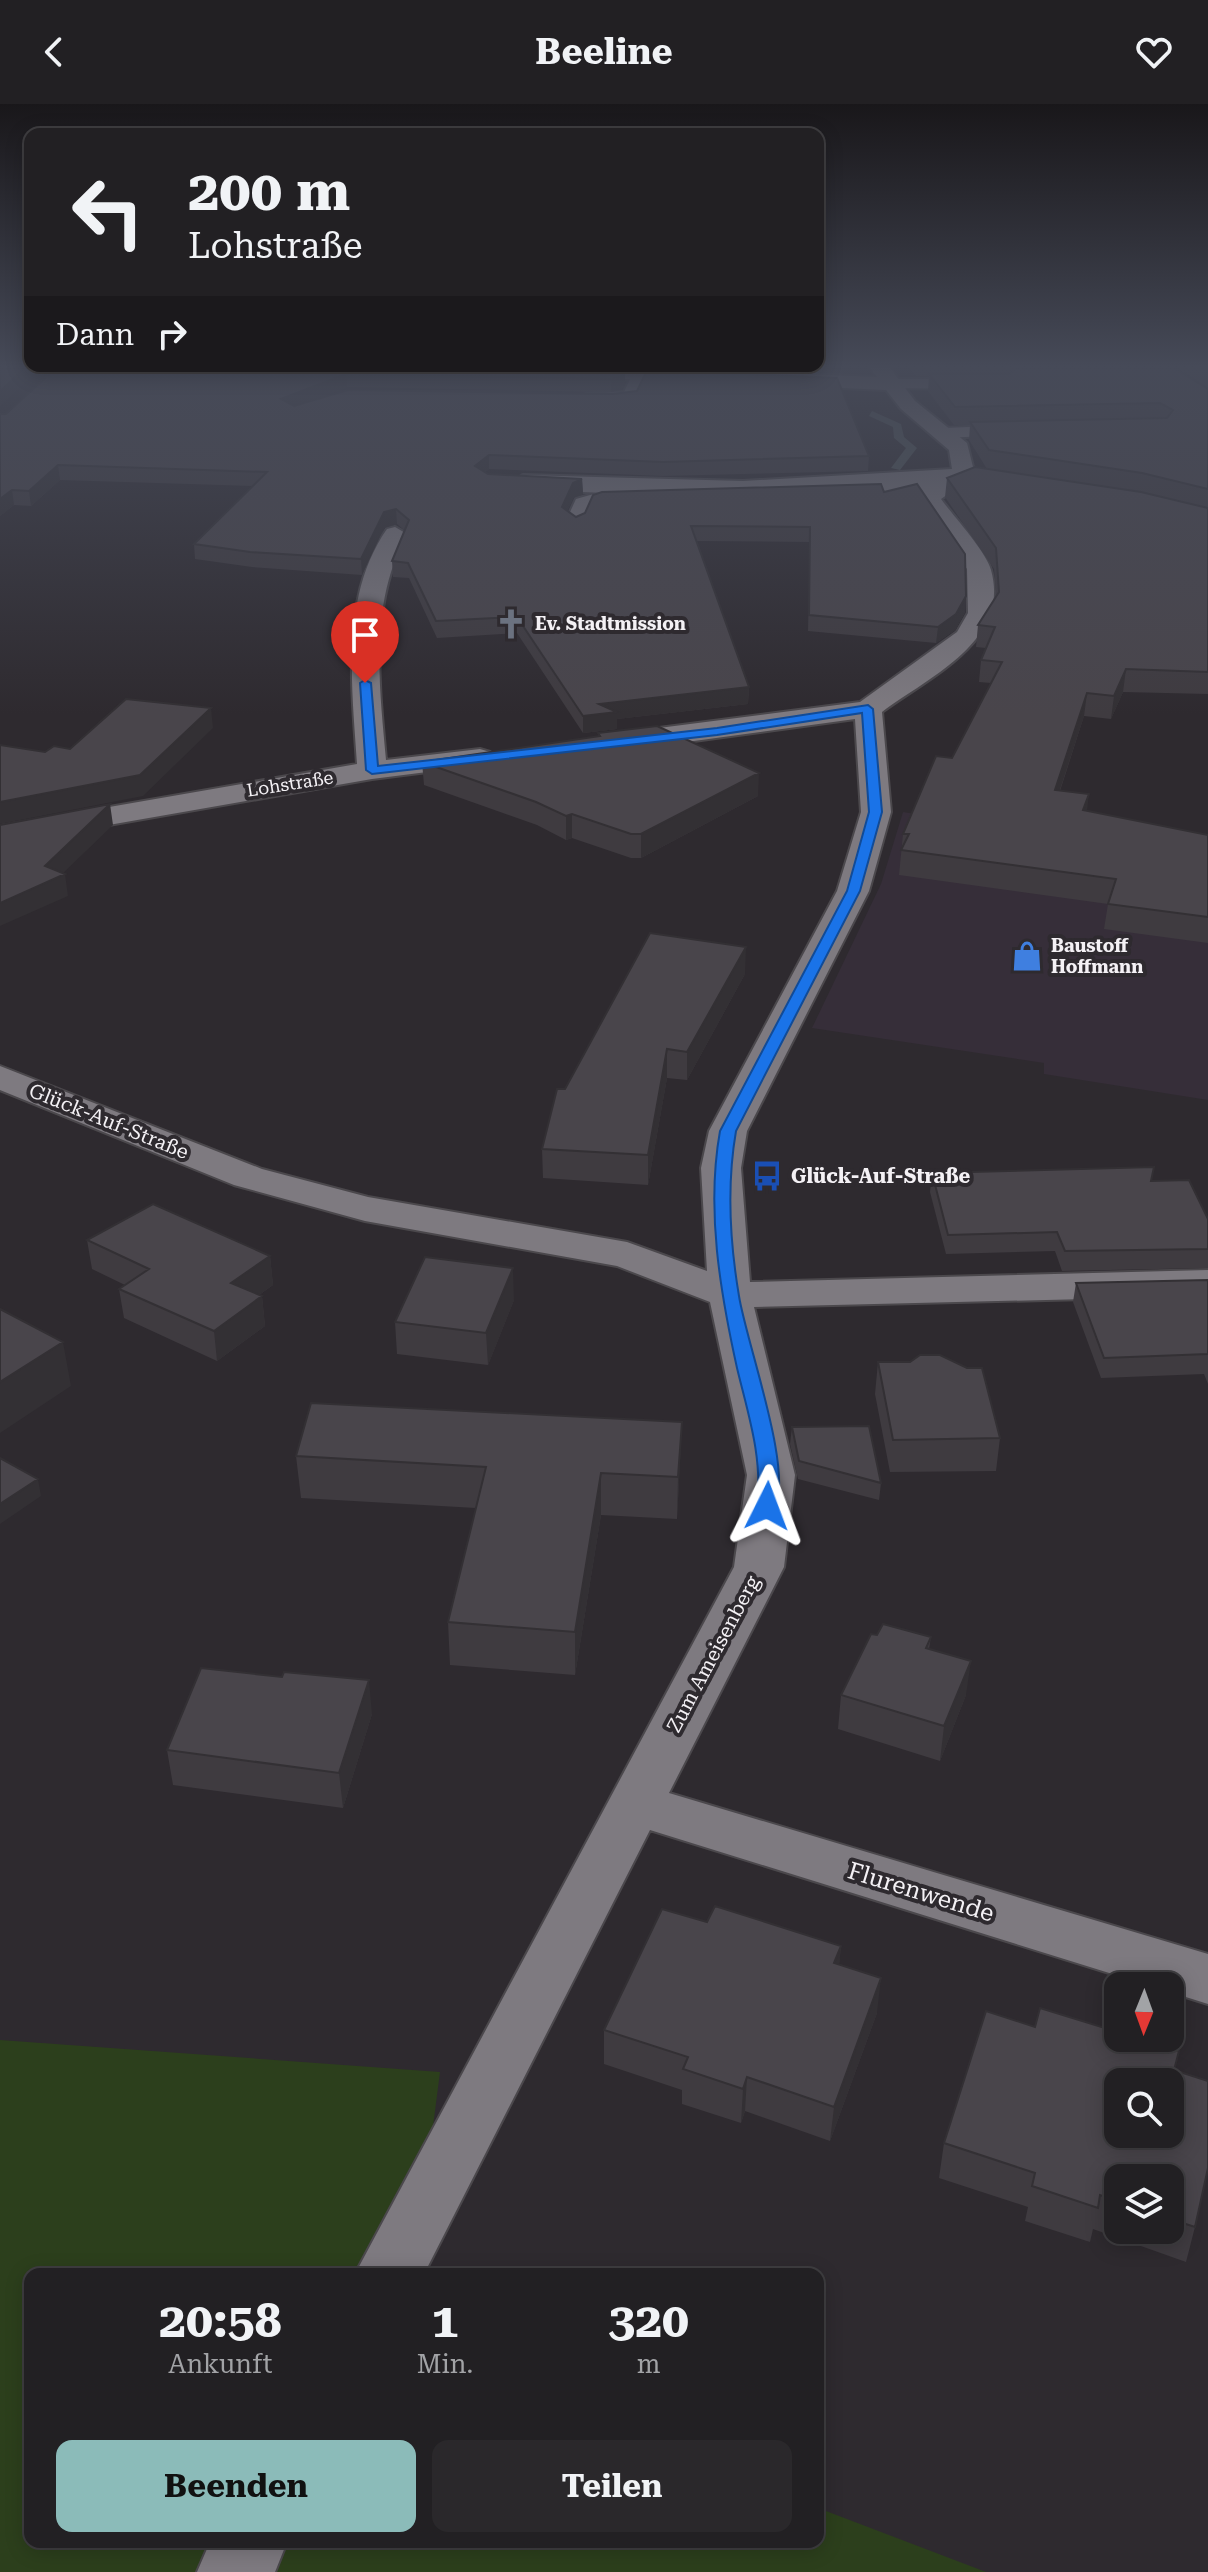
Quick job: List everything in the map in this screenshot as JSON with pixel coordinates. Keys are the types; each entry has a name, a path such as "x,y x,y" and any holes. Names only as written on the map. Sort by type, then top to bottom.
{"street":[{"path":"546,483 596,487 785,487 882,483"},
{"path":"593,745 868,709 967,637 981,613 979,569 930,499 930,493 955,483"},
{"path":"372,770 363,654 381,554 395,534"},
{"name":"Zum Ameisenberg","path":"392,2268 759,1567 771,1475 730,1295 721,1168 728,1131 853,891 876,812 868,709"},
{"name":"Lohstraße","path":"0,835 372,770 515,754"},
{"name":"Glück-Auf-Straße","path":"0,1077 248,1177 365,1209 627,1255 730,1295 1208,1283"},
{"name":"Flurenwende","path":"634,1804 1208,1979"},
{"path":"235,2572 247,2548"}],"lane":[{"path":"575,523 583,503 601,498 803,495 929,483"}],"shaded area":[{"name":"Baustoff Hoffmann","path":"903,812 1208,861 1208,1100 1044,1074 1044,1063 812,1028 881,884"}],"green space":[{"path":"0,2040 440,2072 415,2268 24,2268 24,2548 824,2548 824,2510 986,2572 0,2572"}],"building":[{"path":"0,483 38,483 29,491 12,490 0,499"},
{"path":"256,483 573,483 562,507 576,517 585,513 593,495 602,492 881,484 884,492 917,484 965,554 966,596 956,614 938,627 809,615 810,527 691,526 749,687 599,704 617,712 583,716 517,617 436,621 408,563 392,561 409,520 396,509 384,512 361,559 250,552 194,544"},
{"path":"951,483 1082,483 1141,492 1208,508 1208,672 1126,669 1114,696 1087,693 1055,790 1089,794 1083,810 1208,835 1208,917 1108,904 1116,879 901,850 909,834 903,834 936,756 952,758 1002,662 981,660 995,627 978,625 999,592 996,548"},
{"path":"1184,483 1208,483 1208,489"},
{"path":"126,699 211,708 140,775 0,802 0,745 45,752 54,746 70,749"},
{"path":"657,726 759,773 641,834 631,834 572,814 566,816 536,802 422,762 600,736 598,733"},
{"path":"110,804 45,866 65,874 0,903 0,825"},
{"path":"650,933 746,947 687,1052 667,1049 648,1155 542,1149 557,1089 565,1089"},
{"path":"1154,1167 1151,1181 1189,1180 1208,1219 1208,1249 1065,1251 1057,1232 948,1235 932,1173"},
{"path":"153,1204 270,1256 231,1283 262,1296 214,1331 119,1289 149,1269 87,1240"},
{"path":"425,1257 513,1268 486,1333 395,1322"},
{"path":"1208,1280 1208,1354 1104,1358 1076,1283"},
{"path":"0,1309 63,1342 0,1382"},
{"path":"920,1355 940,1355 967,1368 982,1368 1000,1438 893,1440 878,1362 910,1362"},
{"path":"311,1403 682,1422 678,1477 601,1473 575,1632 448,1622 486,1467 296,1456"},
{"path":"869,1426 881,1483 799,1461 792,1427"},
{"path":"0,1458 38,1479 0,1504"},
{"path":"883,1624 931,1637 926,1648 971,1661 944,1726 841,1695 871,1634 877,1635"},
{"path":"201,1668 282,1677 284,1672 369,1680 339,1773 167,1750"},
{"path":"715,1906 841,1946 834,1963 881,1978 834,2107 747,2077 743,2089 683,2069 688,2057 604,2030 662,1909 707,1922"},
{"path":"1040,2008 1104,2028 1104,2052 1179,2052 1175,2068 1104,2068 1104,2148 1184,2148 1184,2073 1208,2081 1208,2168 1195,2227 1184,2223 1184,2164 1104,2164 1104,2196 1100,2195 1098,2208 1032,2186 1035,2173 944,2143 986,2011 1035,2027"}],"place":[{"name":"Ev. Stadtmission","path":"511,624"},
{"name":"Baustoff Hoffmann","path":"1027,956"},
{"name":"Glück-Auf-Straße","path":"767,1176"}],"route":[{"path":"365,683 372,770 717,731 868,709 876,812 853,891 728,1131 721,1168 730,1295 771,1475 767,1506"}]}
